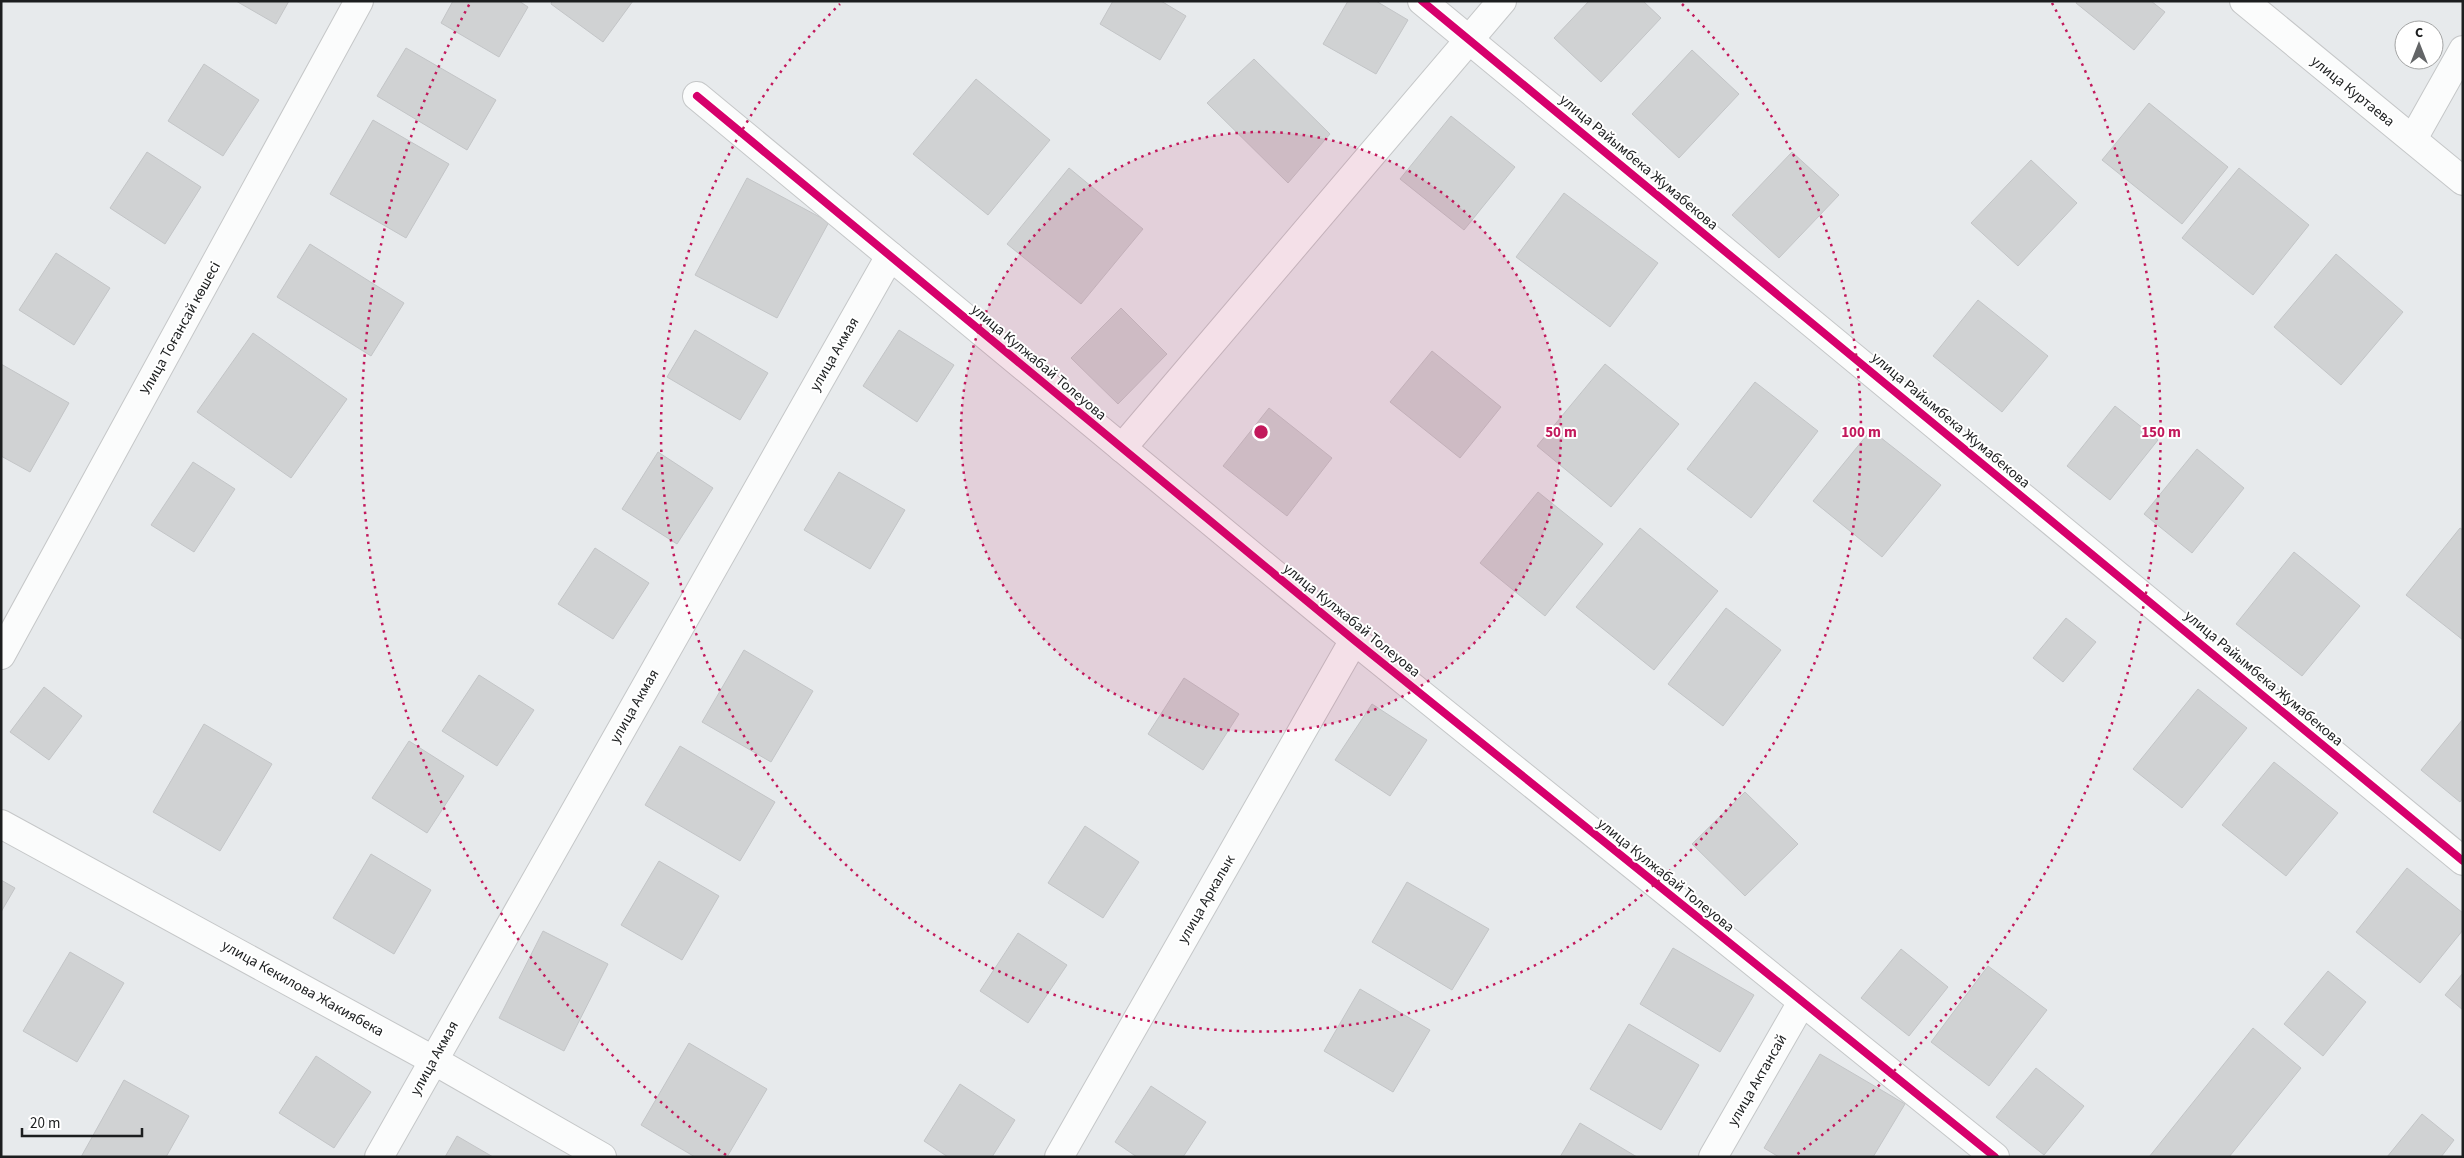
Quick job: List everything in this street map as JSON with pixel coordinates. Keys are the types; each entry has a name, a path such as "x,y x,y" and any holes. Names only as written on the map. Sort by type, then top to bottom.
{"street":[{"name":"Улица Тоғансай көшесі","path":"1,655 359,1"},
{"name":"улица Райымбека Жумабекова","path":"1422,1 2463,861"},
{"path":"1122,448 1502,1"},
{"name":"улица Куртаева","path":"2244,1 2463,180"},
{"path":"2413,139 2463,50"},
{"name":"улица Кулжабай Толеуова","path":"697,96 1354,640 1995,1157"},
{"name":"улица Акмая","path":"379,1157 890,256"},
{"name":"улица Аркалык","path":"1059,1157 1354,640"},
{"name":"улица Кекилова Жакиябека","path":"1,824 433,1060 602,1157"},
{"name":"улица Актансай","path":"1713,1157 1802,1002"}],"building":[{"path":"236,1 289,1 276,24"},
{"path":"453,1 519,1 528,7 499,57 441,23"},
{"path":"552,1 633,1 603,42 551,4"},
{"path":"1113,1 1161,1 1186,16 1160,60 1100,24"},
{"path":"1348,1 1376,1 1408,20 1376,74 1323,44"},
{"path":"1589,1 1643,1 1661,18 1601,82 1554,38"},
{"path":"2077,1 2151,1 2165,12 2134,50 2076,3"},
{"path":"406,48 496,100 467,150 377,96"},
{"path":"1692,50 1739,94 1679,158 1632,114"},
{"path":"1254,59 1330,134 1288,183 1207,103"},
{"path":"204,64 259,100 223,156 168,121"},
{"path":"976,79 1050,140 988,215 913,154"},
{"path":"2149,103 2228,167 2182,224 2102,160"},
{"path":"1451,116 1515,167 1464,230 1400,179"},
{"path":"373,120 449,164 406,238 330,194"},
{"path":"147,152 201,187 165,244 110,208"},
{"path":"1792,152 1839,195 1779,258 1732,215"},
{"path":"2031,160 2077,203 2018,266 1971,223"},
{"path":"1069,168 1143,229 1081,304 1007,244"},
{"path":"2239,168 2309,225 2253,295 2182,238"},
{"path":"747,178 829,222 777,318 695,275"},
{"path":"1564,193 1658,263 1610,327 1516,257"},
{"path":"310,244 404,303 371,356 277,297"},
{"path":"56,253 110,288 74,345 19,310"},
{"path":"2336,254 2403,312 2341,385 2274,327"},
{"path":"1978,300 2048,356 2002,412 1933,356"},
{"path":"1121,308 1167,354 1118,404 1071,358"},
{"path":"695,330 768,373 740,420 667,377"},
{"path":"899,330 954,365 917,422 863,386"},
{"path":"253,333 347,399 291,478 197,412"},
{"path":"1432,351 1501,407 1460,458 1390,402"},
{"path":"1,364 69,403 30,472 1,456"},
{"path":"1605,364 1679,424 1611,507 1537,446"},
{"path":"1755,382 1818,431 1751,518 1687,469"},
{"path":"2115,406 2158,440 2110,500 2067,466"},
{"path":"1269,408 1332,458 1287,516 1223,466"},
{"path":"1871,430 1941,485 1882,557 1813,501"},
{"path":"2197,449 2244,488 2192,553 2144,514"},
{"path":"658,452 713,488 677,544 622,509"},
{"path":"193,462 235,489 194,552 151,525"},
{"path":"839,472 905,510 870,569 804,530"},
{"path":"1538,492 1603,544 1545,616 1480,563"},
{"path":"1640,528 1718,591 1654,670 1576,607"},
{"path":"2460,528 2463,530 2463,640 2406,595"},
{"path":"595,548 649,583 613,639 558,604"},
{"path":"2294,552 2360,606 2302,676 2236,624"},
{"path":"1726,608 1781,650 1723,726 1668,684"},
{"path":"2066,618 2096,642 2063,682 2033,658"},
{"path":"744,650 813,691 771,762 702,722"},
{"path":"479,675 534,710 497,766 442,731"},
{"path":"1184,678 1239,714 1203,770 1148,734"},
{"path":"44,687 82,716 49,760 10,732"},
{"path":"2198,689 2247,728 2182,808 2133,769"},
{"path":"1372,704 1427,740 1390,796 1335,760"},
{"path":"2463,719 2463,798 2460,802 2421,770"},
{"path":"204,724 272,764 220,851 153,812"},
{"path":"409,741 464,776 427,833 372,798"},
{"path":"680,746 775,802 740,861 645,805"},
{"path":"2274,762 2338,813 2286,876 2222,825"},
{"path":"1745,792 1798,844 1745,896 1692,844"},
{"path":"1085,826 1139,862 1103,918 1048,883"},
{"path":"371,854 431,890 394,954 333,918"},
{"path":"659,861 719,896 682,960 621,925"},
{"path":"2407,868 2463,913 2463,930 2420,983 2356,932"},
{"path":"1,880 15,888 1,912"},
{"path":"1407,882 1489,929 1452,990 1372,942"},
{"path":"543,931 608,964 564,1051 499,1018"},
{"path":"1018,933 1067,965 1028,1023 980,991"},
{"path":"1673,948 1754,995 1720,1052 1640,1004"},
{"path":"1901,949 1948,987 1909,1036 1861,998"},
{"path":"70,952 124,983 77,1062 23,1031"},
{"path":"1988,966 2047,1010 1989,1086 1931,1042"},
{"path":"2328,971 2366,1002 2323,1056 2284,1024"},
{"path":"2463,973 2463,1010 2445,995"},
{"path":"1360,989 1430,1030 1393,1092 1324,1051"},
{"path":"1629,1024 1699,1065 1661,1130 1590,1089"},
{"path":"2253,1028 2301,1068 2229,1157 2149,1157"},
{"path":"689,1043 767,1089 727,1157 695,1157 641,1125"},
{"path":"1820,1054 1905,1104 1873,1157 1779,1157 1764,1148"},
{"path":"316,1056 371,1092 334,1148 279,1113"},
{"path":"2036,1068 2084,1106 2044,1155 1996,1117"},
{"path":"124,1080 189,1116 166,1157 81,1157"},
{"path":"960,1084 1015,1120 992,1157 948,1157 924,1141"},
{"path":"1151,1086 1206,1122 1183,1157 1137,1157 1115,1142"},
{"path":"2422,1114 2454,1140 2441,1157 2387,1157"},
{"path":"1580,1123 1637,1157 1560,1157"},
{"path":"457,1136 493,1157 445,1157"}],"cycle path":[{"path":"1422,1 2463,861"},
{"path":"697,96 1354,640 1995,1157"}]}
